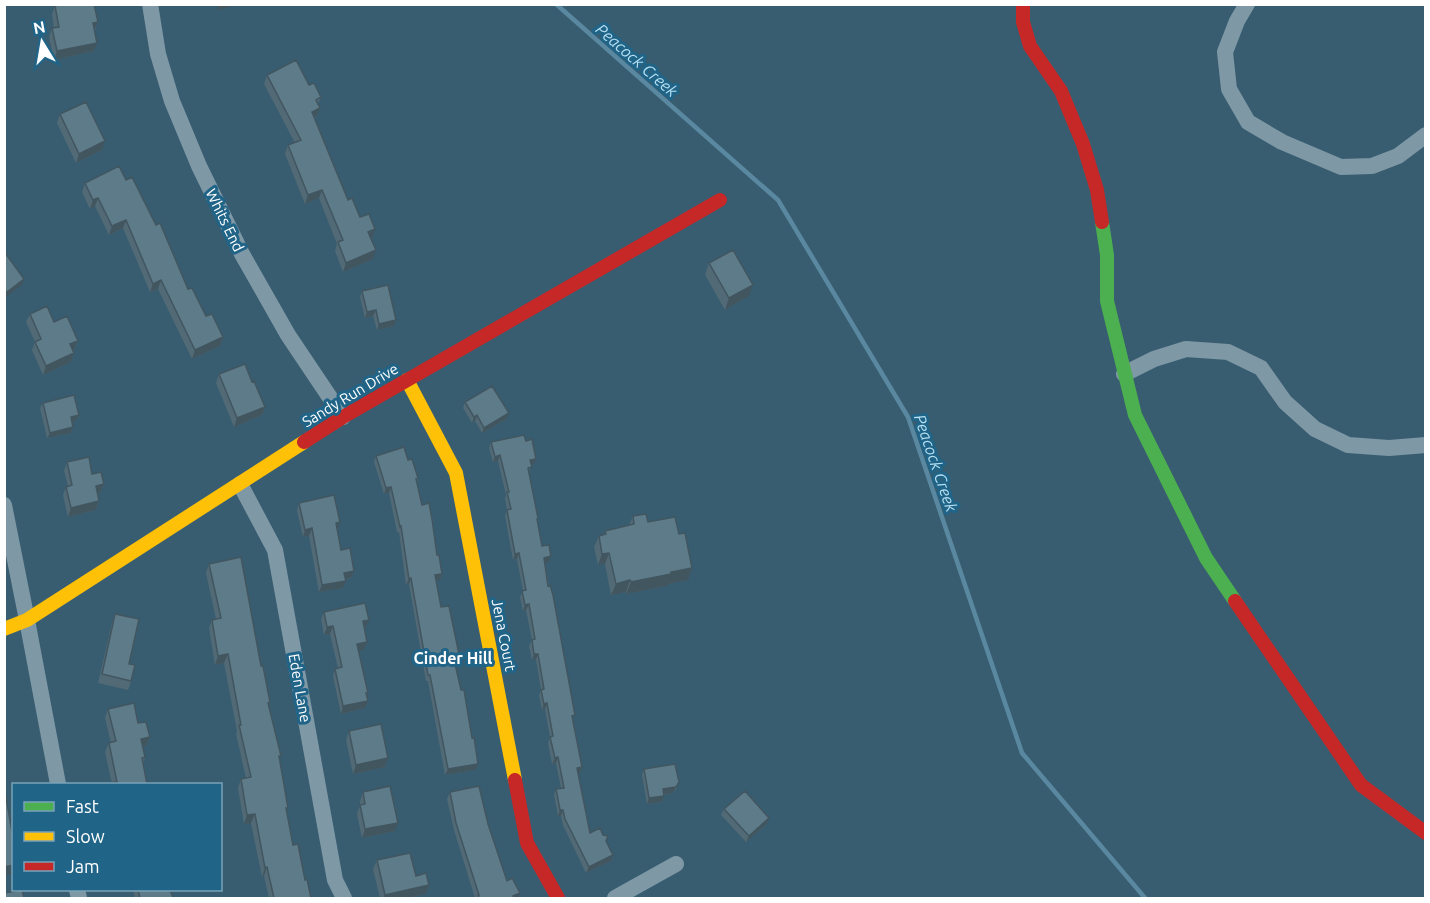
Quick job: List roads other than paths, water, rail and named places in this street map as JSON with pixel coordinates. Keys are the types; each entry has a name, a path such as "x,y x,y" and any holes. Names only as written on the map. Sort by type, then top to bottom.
{"street":[{"name":"Whits End","path":"150,4 158,54 172,101 199,166 242,254 288,335 344,417"},
{"path":"1023,4 1023,22 1030,46 1061,91 1083,144 1097,190 1107,255 1107,301 1135,415 1206,558 1361,784 1425,833"},
{"path":"1247,4 1237,21 1225,52 1229,89 1248,122 1282,142 1341,167 1372,166 1398,156 1425,135"},
{"name":"Sandy Run Drive","path":"4,629 27,620 344,417 720,200"},
{"path":"1124,374 1155,359 1186,349 1228,352 1261,368 1285,402 1315,429 1348,445 1389,448 1425,445"},
{"name":"Jena Court","path":"407,380 456,472 527,843 558,898"},
{"name":"Eden Lane","path":"240,484 275,550 335,880 344,898"},
{"path":"4,505 58,783"},
{"path":"615,898 676,864"}],"waterway":[{"name":"Peacock Creek","path":"556,4 778,200 908,417 1022,753 1145,898"}],"district":[{"name":"Cinder Hill","path":"453,658"}]}
